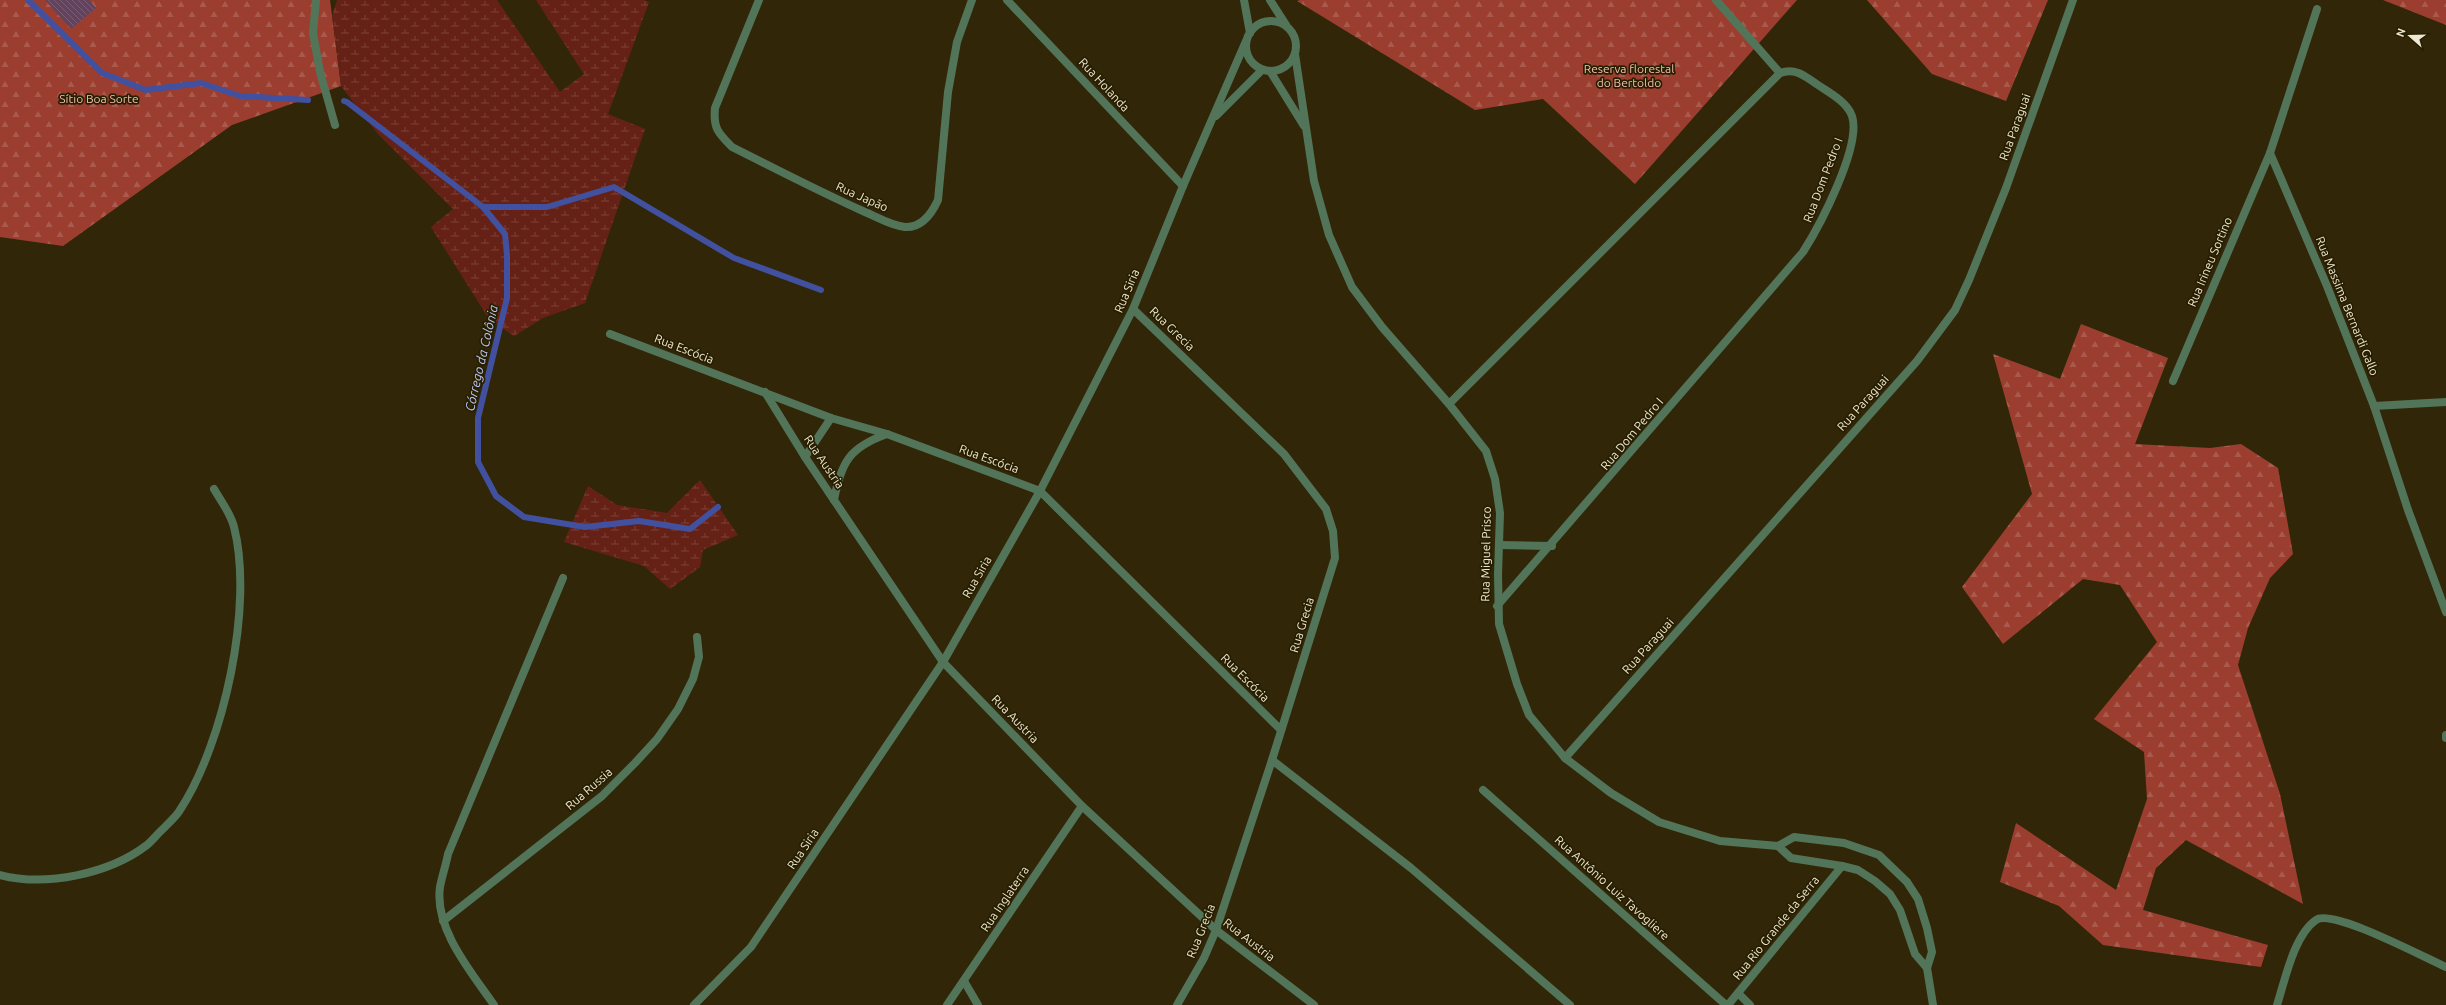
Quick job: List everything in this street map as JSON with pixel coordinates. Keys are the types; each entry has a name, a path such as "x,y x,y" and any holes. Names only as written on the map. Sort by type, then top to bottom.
{"street":[{"path":"316,0 313,33 320,72 335,125"},
{"name":"Rua Japão","path":"759,0 715,108 713,123 720,135 732,147 826,194 886,221 905,227 921,223 933,212 938,200 948,92 957,42 972,0"},
{"name":"Rua Holanda","path":"1007,0 1183,186"},
{"path":"1244,0 1250,33"},
{"name":"Rua Miguel Prisco","path":"1270,0 1295,39 1295,54 1305,129 1314,181 1329,236 1352,287 1382,326 1449,404 1486,451 1496,479 1500,513 1497,606 1499,624 1506,653 1529,715 1565,758 1611,794 1660,822 1720,841 1778,846"},
{"path":"1449,404 1780,73 1716,0"},
{"name":"Rua Paraguai","path":"1565,758 1916,361 1955,310 2006,188 2073,0"},
{"path":"2270,153 2317,10"},
{"path":"1246,41 1250,33 1263,22 1271,21 1286,26"},
{"name":"Rua Siria","path":"694,1005 751,947 943,662 1040,491 1133,309 1183,186 1246,41"},
{"name":"Rua Miguel Prisco","path":"1246,41 1249,58 1266,71 1305,129"},
{"path":"1266,71 1286,67 1295,54"},
{"name":"Rua Dom Pedro I","path":"1497,606 1552,546 1803,252 1818,228 1845,165 1853,136 1852,116 1839,99 1801,74 1792,70 1780,73"},
{"name":"Rua Siria","path":"1212,119 1266,71"},
{"name":"Rua Irineu Sortino","path":"2173,381 2270,153"},
{"name":"Rua Massima Bernardi Gallo","path":"2270,153 2327,286 2374,406 2408,510 2444,601 2446,612"},
{"name":"Rua Grecia","path":"1133,309 1284,454 1326,508 1333,531 1335,558 1272,760 1216,930 1204,958 1176,1005"},
{"name":"Rua Escócia","path":"610,334 831,418 887,434 1040,491 1281,730"},
{"name":"Rua Austria","path":"765,392 805,457 943,662 1082,806 1216,930 1314,1005"},
{"path":"2374,406 2446,402"},
{"path":"805,457 831,418"},
{"path":"834,500 838,478 847,459 868,441 887,434"},
{"path":"0,875 54,880 100,870 147,845 180,811 205,762 229,686 240,613 242,571 234,526 214,489"},
{"path":"1499,545 1552,546"},
{"path":"494,1005 454,948 443,921 440,888 448,854 563,578"},
{"name":"Rua Russia","path":"443,921 602,796 636,763 674,715 693,679 699,657 697,637"},
{"path":"1272,760 1411,868 1570,1005"},
{"name":"Rua Antônio Luiz Tavogliere","path":"1483,790 1727,1005"},
{"name":"Rua Inglaterra","path":"947,1005 1082,806"},
{"path":"1927,968 1915,954 1900,910 1890,894 1875,881 1858,870 1791,858 1778,846 1794,837 1844,843 1879,855 1889,863 1907,882 1918,899 1932,952 1927,968 1933,1005"},
{"name":"Rua Rio Grande da Serra","path":"1727,1005 1842,866"},
{"path":"2277,1005 2298,943 2306,929 2316,919 2331,918 2353,924 2446,967"},
{"path":"964,981 978,1005"},
{"path":"1738,993 1750,1005"}],"green space":[{"name":"Sítio Boa Sorte","path":"0,0 330,0 341,86 232,125 63,246 0,237"},
{"path":"337,0 497,0 560,92 584,74 536,0 643,0 649,2 608,114 645,129 585,303 543,318 514,336 489,319 431,227 453,209 377,133 341,86 332,16"},
{"name":"Reserva florestal do Bertoldo","path":"1797,0 1635,184 1543,99 1475,110 1297,1"},
{"path":"1867,0 2048,0 2006,101 1932,74"},
{"path":"2383,0 2446,0 2446,25"},
{"path":"2081,324 2168,358 2135,444 2210,448 2241,444 2278,468 2293,554 2270,578 2248,628 2238,665 2280,794 2303,904 2186,840 2156,868 2143,910 2268,945 2261,967 2103,945 2059,906 2000,882 2016,823 2116,890 2147,799 2144,752 2094,719 2157,642 2120,585 2083,579 2003,644 1962,587 2032,494 1993,354 2060,379"},
{"path":"700,480 738,535 703,550 700,567 670,589 644,566 564,542 588,486 617,505 667,513"}],"building":[{"path":"45,0 89,0 96,8 71,29"}],"waterway":[{"name":"Córrego da Colônia","path":"28,0 102,73 146,90 201,83 240,96 308,100"},
{"name":"Córrego da Colônia","path":"344,101 483,207 547,207 614,187 734,258 821,290"},
{"name":"Córrego da Colônia","path":"483,207 505,234 507,255 507,298 478,418 478,462 496,496 524,517 585,527 639,521 690,529 718,507"}]}
